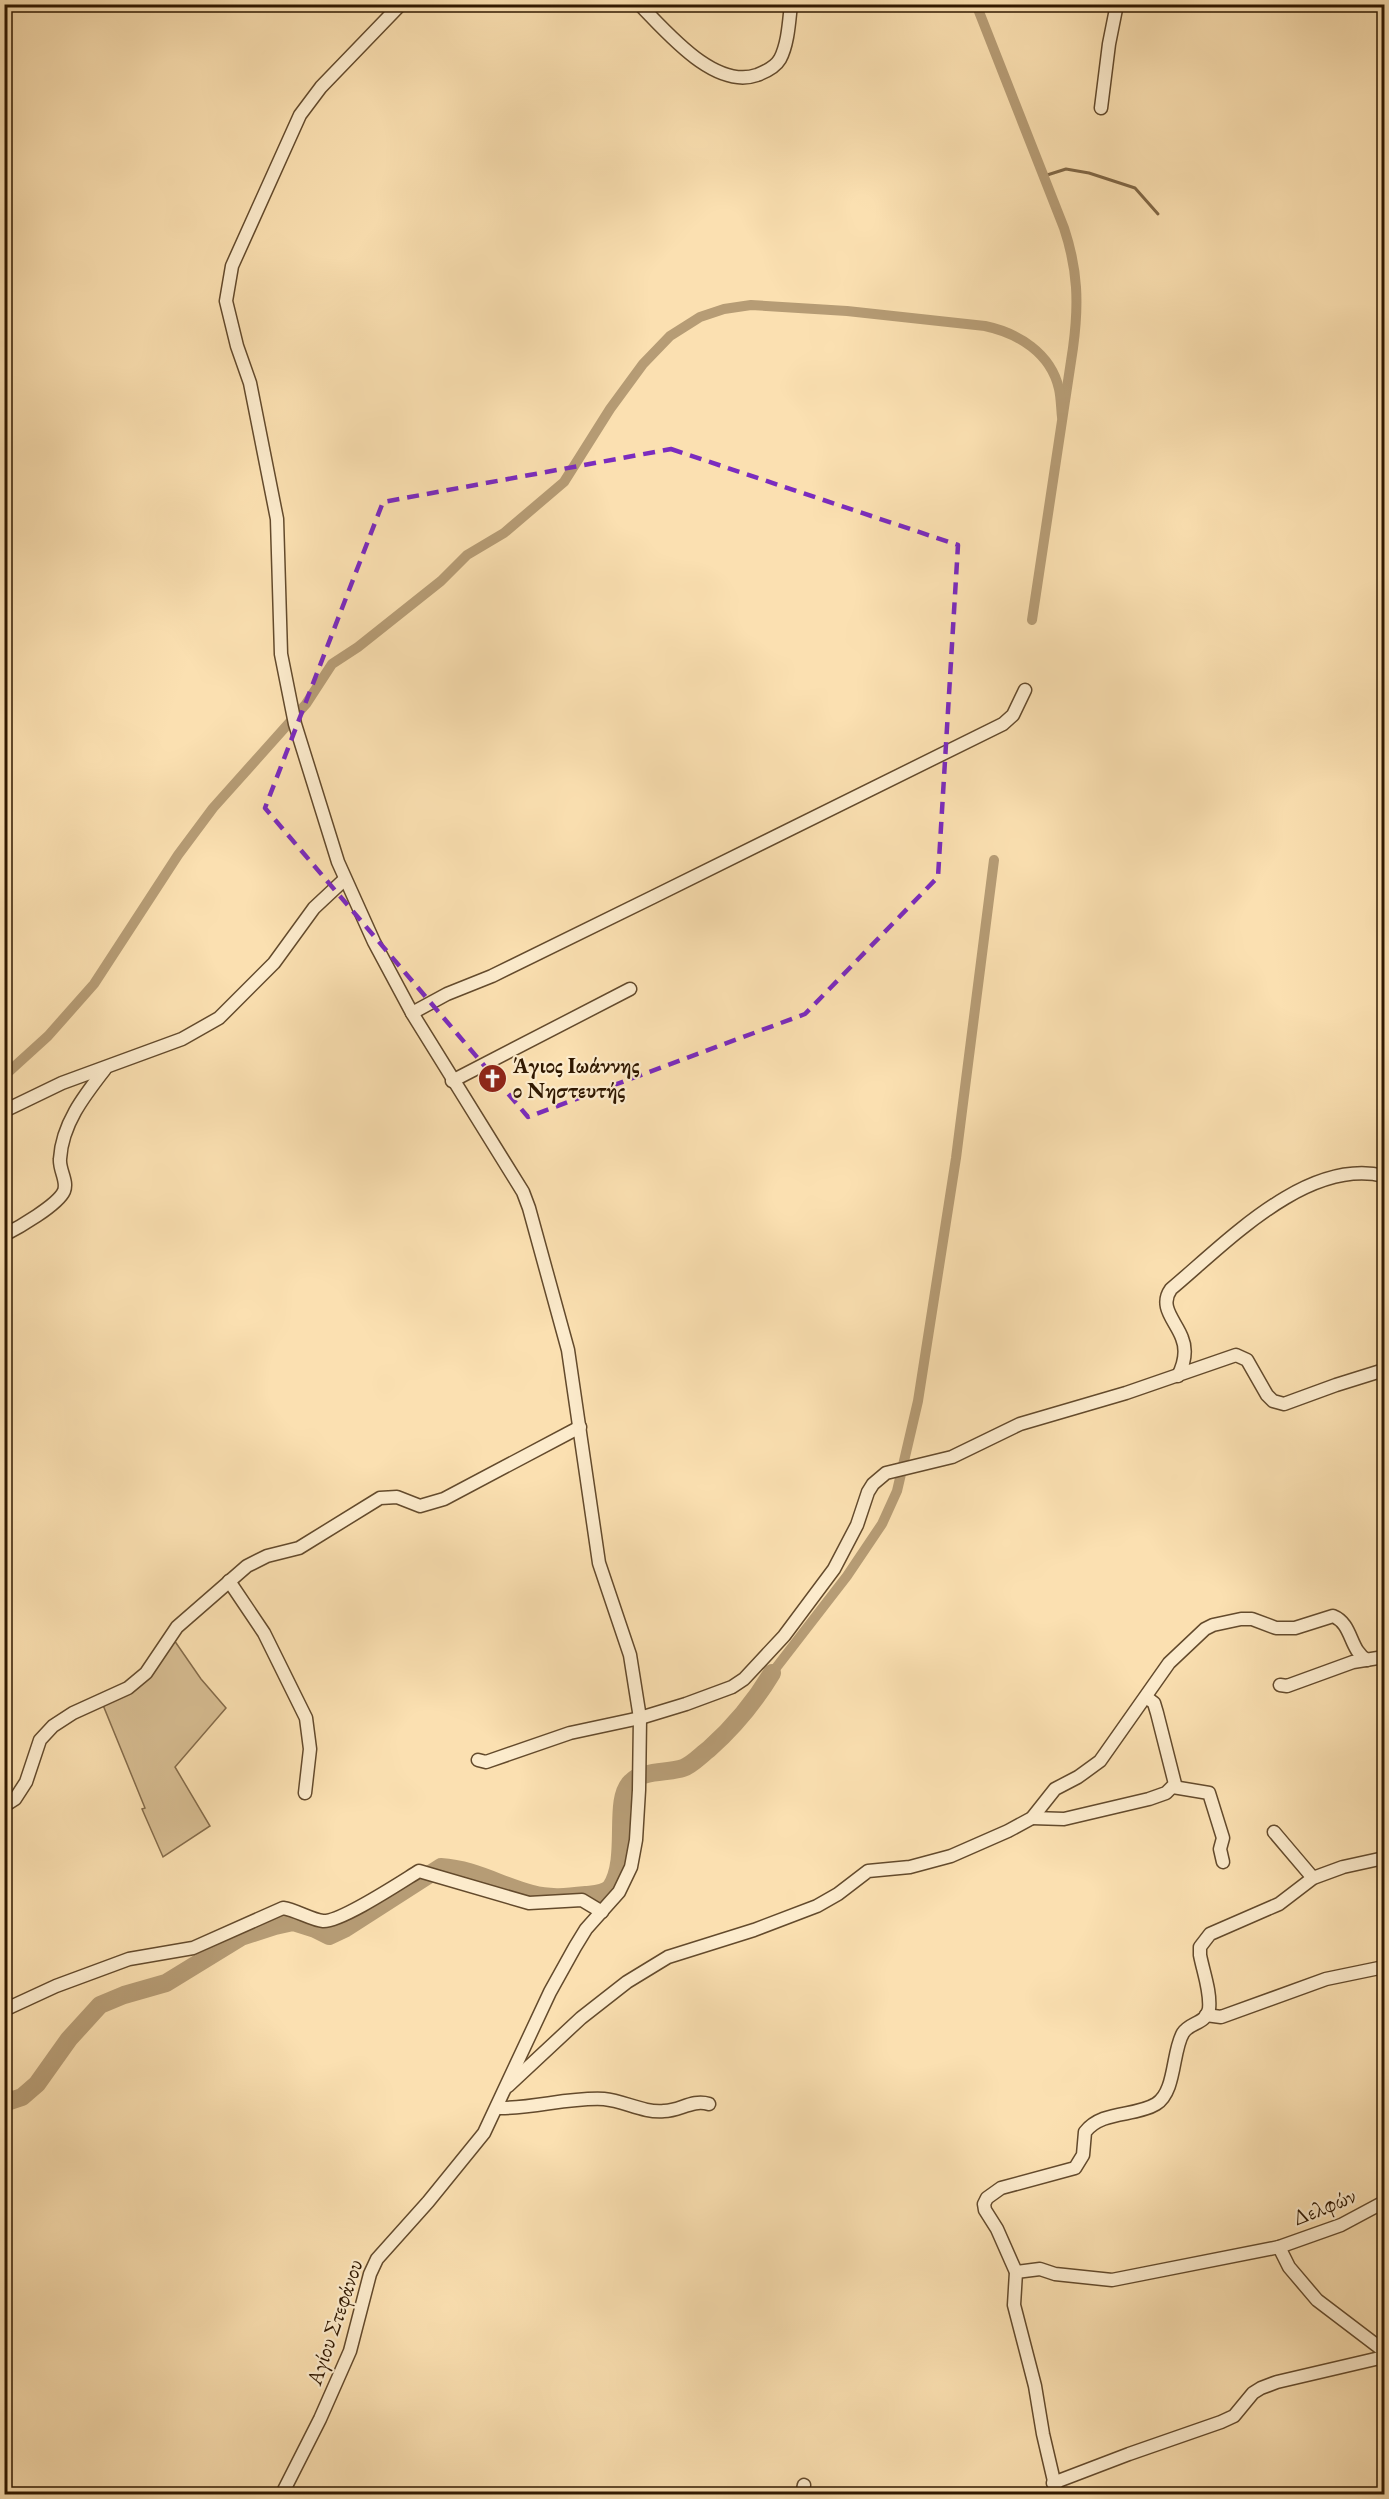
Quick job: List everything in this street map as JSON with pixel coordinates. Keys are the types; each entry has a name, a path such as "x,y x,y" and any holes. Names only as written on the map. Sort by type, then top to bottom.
{"street":[{"name":"Αγίου Στεφάνου","path":"282,2494 320,2419 350,2351 370,2274 377,2259 484,2133 550,1992 575,1947 586,1929 620,1892 631,1867 636,1840 639,1790 640,1718 630,1655 599,1563 568,1350 529,1208 517,1182 452,1081 412,1013 374,942 345,879 295,724 281,654 278,519 250,383 226,301 232,266 300,115 321,87 401,4"},
{"path":"639,4 688,53 710,67 734,77 748,78 765,72 780,61 788,31 791,4"},
{"path":"1101,108 1108,44 1117,4"},
{"path":"412,1013 447,994 487,978 643,903 1003,724 1013,715 1024,690"},
{"path":"4,1111 62,1083 182,1039 219,1017 268,969 284,951 314,908 345,879"},
{"path":"452,1081 630,989"},
{"path":"4,1235 57,1200 65,1190 59,1167 61,1142 71,1118 105,1069"},
{"path":"1179,1376 1184,1351 1182,1337 1166,1307 1171,1289 1242,1230 1296,1190 1341,1176 1360,1174 1384,1176"},
{"path":"478,1760 486,1762 570,1733 640,1718 713,1695 732,1688 744,1680 784,1636 834,1569 857,1525 868,1492 873,1484 886,1473 966,1452 1008,1429 1049,1414 1241,1356 1249,1361 1269,1398 1286,1404 1384,1370"},
{"path":"4,1806 15,1799 26,1782 40,1740 53,1726 73,1713 128,1688 146,1673 177,1627 256,1560 307,1543 374,1500 397,1497 414,1504 427,1505 444,1499 580,1426"},
{"path":"229,1581 264,1633 306,1718 310,1749 305,1793"},
{"path":"506,2088 590,2011 627,1982 668,1957 754,1930 817,1906 844,1890 868,1871 910,1867 951,1856 1032,1818 1055,1788 1083,1774 1100,1761 1169,1663 1194,1637 1213,1625 1252,1619 1284,1629 1295,1628 1334,1616 1344,1623 1359,1656 1367,1660"},
{"path":"1280,1685 1287,1686 1353,1662 1384,1657"},
{"path":"1032,1818 1064,1819 1149,1798 1166,1793 1173,1787 1175,1784 1154,1703 1146,1697"},
{"path":"1173,1787 1209,1793 1224,1838 1220,1849 1223,1862"},
{"path":"1274,1832 1313,1878"},
{"path":"1206,2015 1209,1998 1200,1954 1204,1939 1210,1934 1279,1904 1323,1873 1384,1858"},
{"path":"4,2010 56,1986 129,1959 193,1948 283,1908 323,1921 339,1918 419,1871 529,1903 582,1900 602,1912"},
{"path":"1384,1967 1326,1979 1221,2017 1206,2015 1185,2029 1162,2100 1152,2107 1097,2121 1090,2126 1084,2138 1083,2155 1075,2168 1001,2188 987,2198 984,2210 997,2229 1016,2272 1014,2305 1035,2386 1055,2489 1129,2454 1234,2416 1253,2394 1277,2382 1384,2357"},
{"path":"497,2108 513,2108 556,2101 604,2099 623,2102 642,2109 665,2112 691,2103 709,2104"},
{"name":"Δελφών","path":"1016,2272 1040,2269 1055,2274 1112,2280 1279,2247 1341,2224 1384,2202"},
{"path":"1279,2247 1288,2267 1317,2300 1384,2351"}],"highlighted area":[{"path":"671,449 958,545 938,877 805,1014 528,1117 265,808 383,502"}],"shaded area":[{"path":"174,1640 201,1679 226,1708 175,1767 210,1826 163,1857 142,1809 145,1808 103,1705 138,1688"}],"waterway":[{"path":"976,4 1064,228 1075,273 1076,317 1073,348 1032,620"},
{"path":"1044,176 1066,169 1089,173 1135,188 1158,214"},
{"path":"4,1076 48,1036 94,984 178,855 213,808 306,704 332,664 358,647 441,581 467,555 504,533 564,482 610,409 643,364 670,336 700,317 724,309 751,305 847,311 997,329 1021,340 1041,355 1049,365 1059,389 1062,417"},
{"path":"772,1673 847,1576 882,1524 897,1491 918,1401 956,1158 994,860"},
{"path":"4,2103 22,2097 37,2084 69,2039 100,2005 124,1995 166,1983 241,1937 293,1922 329,1936 346,1928 441,1867 476,1874 538,1896 559,1897 606,1891 611,1887 617,1875 621,1846 621,1815 625,1790 631,1782 642,1775 677,1770 693,1762 736,1723 772,1673"}],"place":[{"name":"Άγιος Ιωάννης ο Νηστευτής","path":"492,1078"}]}
